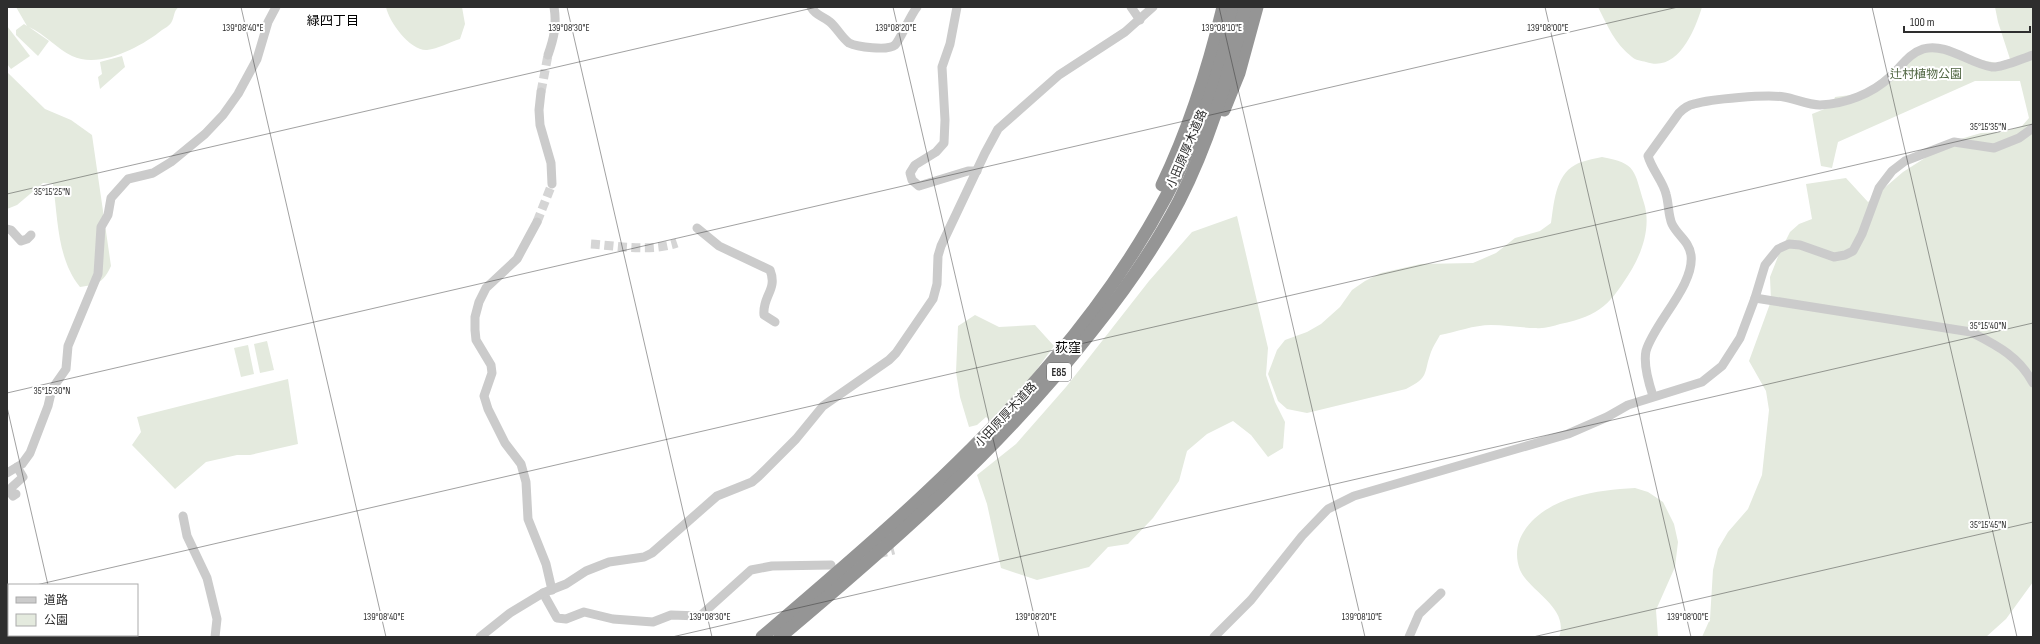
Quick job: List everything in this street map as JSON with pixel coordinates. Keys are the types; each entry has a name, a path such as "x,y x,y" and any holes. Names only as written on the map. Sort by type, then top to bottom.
{"highway":[{"path":"1111,288 1140,232 1180,144 1208,59 1223,7"},
{"name":"小田原厚木道路","path":"762,637 788,622 900,533 955,483 1024,412 1075,353 1116,301 1153,248 1179,200 1198,158 1216,112 1230,50 1234,7"},
{"name":"小田原厚木道路","path":"780,637 788,622 952,470 998,424 1041,377 1111,288 1165,199 1187,154 1230,50 1245,7"},
{"path":"1198,158 1219,123 1239,73 1257,7"}],"street":[{"path":"7,473 17,467 30,453 52,389 66,369 68,346 98,274 101,227 108,215 111,198 128,179 154,173 171,162 205,134 223,115 238,94 257,59 268,22 276,7"},
{"path":"548,55 555,33 556,20 554,7"},
{"path":"811,7 818,16 831,23 849,43 859,46 889,48 897,42 908,19 917,7"},
{"path":"957,7 950,44 942,67 945,120 944,143 936,152 915,165 910,173 912,180 918,186 968,171 977,171"},
{"path":"1131,7 1140,20"},
{"path":"480,637 510,613 548,591 566,584 586,571 609,562 644,557 652,553 717,496 747,484 759,476 796,439 823,406 889,360 933,299 936,291 938,256 941,246 994,136 1004,124 1070,66 1113,40 1140,20 1153,7"},
{"path":"1653,396 1646,353 1651,340 1685,282 1691,256 1687,243 1673,225 1666,193 1651,167 1648,156 1678,113 1685,107 1694,103 1730,99 1783,97 1818,105 1840,103 1874,89 1891,76 1912,54 1924,49 1933,48 1946,51 1977,63 1994,67 2033,55"},
{"path":"541,92 539,110 540,125 550,159 552,184"},
{"path":"1214,637 1251,600 1302,536 1328,509 1354,496 1568,434 1607,417 1628,405 1653,396 1682,390 1702,382 1722,366 1740,338 1756,298 1765,265 1778,249 1789,244 1800,245 1834,257 1845,255 1853,251 1862,234 1879,188 1892,172 1905,161 1954,142 1994,148 2019,138 2033,128"},
{"path":"537,222 517,259 486,288 479,302 475,317 475,330 476,340 491,365 492,373 484,396 488,409 502,438 521,464 526,482 528,519 546,564 548,591 557,618 566,619 584,612 613,619 653,622 671,615 700,616 751,570 772,566 831,565"},
{"path":"697,228 719,246 770,270 773,283 763,306 764,315 775,322"},
{"path":"7,229 11,230 21,241 27,239 31,235"},
{"path":"1756,298 1971,332 2003,348 2028,374 2033,383"},
{"path":"16,494 13,496 10,492 12,487 23,477 17,467"},
{"path":"183,516 186,536 207,578 217,620 215,637"},
{"path":"1409,637 1419,614 1441,593"}],"green space":[{"path":"16,7 179,7 169,25 153,37 120,54 95,60 72,56 29,27 49,41 38,56 16,35 16,30 24,24 27,26"},
{"path":"386,7 462,7 465,24 460,39 440,47 427,50 420,49 407,41 401,34 391,20"},
{"path":"1598,7 1702,7 1695,27 1683,47 1676,55 1667,61 1657,64 1637,60 1626,52 1612,34"},
{"name":"辻村植物公園","path":"1995,7 2033,7 2033,582 2006,619 1986,637 1702,637 1710,619 1713,570 1718,549 1728,532 1748,509 1762,475 1769,410 1766,391 1749,361 1771,301 1770,277 1779,254 1790,232 1799,224 1812,219 1806,184 1846,178 1868,202 1903,172 1950,142 1981,133 2003,132 2022,126 2029,118 2020,81 1975,81 1838,142 1832,168 1821,166 1812,114 1832,106 1835,97 1858,94 1868,89 1919,48 1997,63 2010,59 1998,22"},
{"path":"7,26 30,56 11,69 7,64"},
{"path":"122,56 125,67 100,89 98,77 102,74 100,62"},
{"path":"7,72 45,109 71,120 92,135 111,266 105,276 96,284 80,287 72,276 60,238 53,184 43,183 17,205 7,209"},
{"path":"1602,157 1622,162 1632,170 1636,176 1646,211 1647,220 1645,237 1636,262 1618,291 1604,306 1586,317 1545,328 1485,325 1440,335 1432,350 1422,378 1414,385 1406,389 1307,413 1287,409 1278,401 1268,374 1277,350 1285,340 1307,332 1321,324 1340,307 1352,290 1381,273 1421,264 1473,263 1496,253 1515,238 1540,231 1551,223 1559,183 1568,170 1581,162"},
{"path":"1237,216 1268,348 1266,375 1275,402 1285,422 1283,448 1268,457 1251,435 1233,421 1207,434 1187,451 1179,481 1153,518 1128,544 1108,547 1089,567 1037,580 1001,568 987,504 977,475 1016,444 1066,387 1149,281 1192,232"},
{"path":"975,315 999,327 1035,325 1054,346 1032,376 991,421 986,417 977,425 969,427 960,397 956,372 958,326"},
{"path":"267,341 274,370 260,373 254,344"},
{"path":"248,345 254,374 241,377 234,348"},
{"path":"288,379 298,444 250,455 237,455 206,462 175,489 132,445 141,432 137,417"},
{"path":"1635,488 1648,492 1663,502 1674,524 1678,542 1675,567 1656,610 1658,637 1559,637 1561,627 1559,617 1547,600 1531,585 1520,570 1517,557 1518,544 1523,533 1540,514 1563,501 1598,492"}],"tunnel":[{"path":"541,92 548,55"},
{"path":"537,222 552,184"},
{"path":"591,244 645,248 667,246 677,243"},
{"path":"878,554 894,550"}],"district":[{"name":"緑四丁目","path":"333,21"},
{"name":"荻窪","path":"1068,348"}]}
